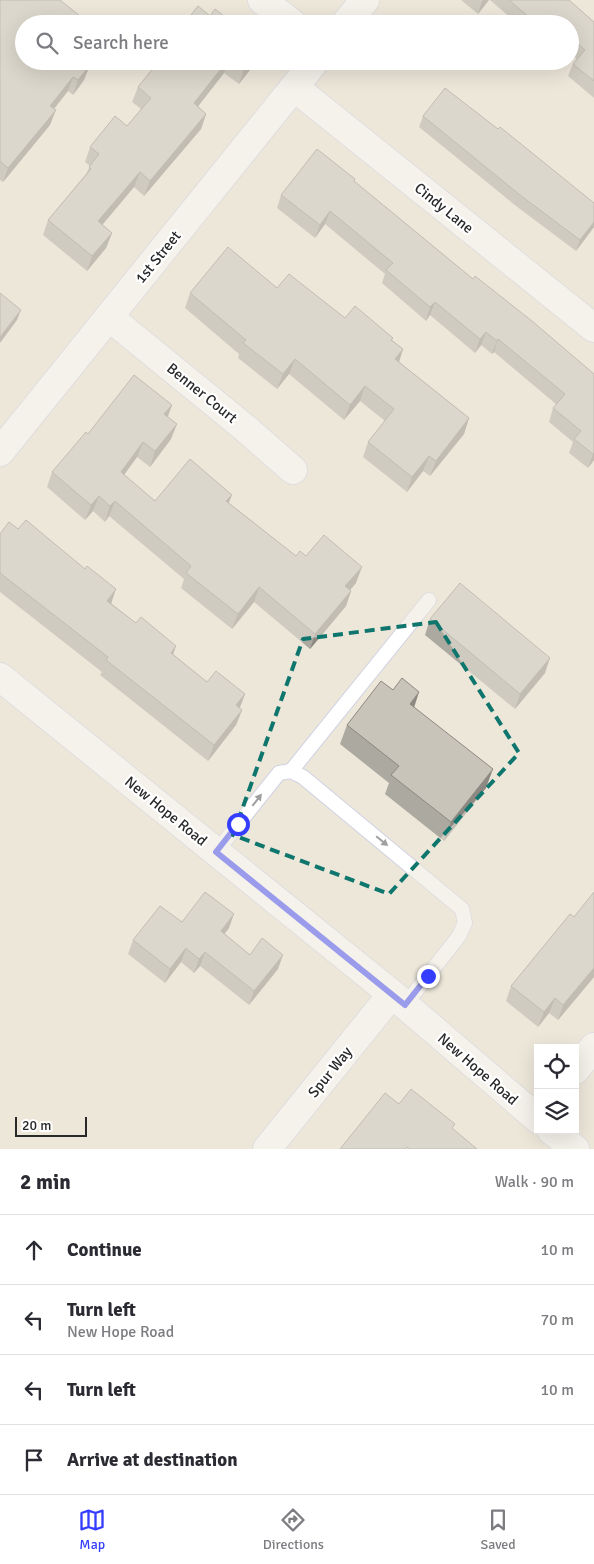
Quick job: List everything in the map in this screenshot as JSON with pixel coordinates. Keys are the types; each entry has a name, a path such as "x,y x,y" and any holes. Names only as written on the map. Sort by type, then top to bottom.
{"street":[{"path":"262,0 281,15"},
{"path":"352,15 364,0"},
{"name":"1st Street","path":"0,452 308,70"},
{"name":"Cindy Lane","path":"294,87 594,328"},
{"name":"Benner Court","path":"109,317 245,428 292,470"},
{"name":"New Hope Road","path":"0,677 398,1000 534,1115"},
{"name":"Spur Way","path":"267,1149 398,1000"},
{"path":"579,1065 594,1047"},
{"name":"New Hope Road","path":"557,1134 575,1149"}],"lane":[{"path":"291,771 429,600"},
{"path":"216,852 279,773 291,771 303,777 462,909 465,923 460,936 398,1000"}],"highlighted area":[{"path":"436,622 519,753 389,894 233,835 303,639"}],"building":[{"path":"0,0 60,0 79,15 15,15 15,70 86,70 78,80 73,77 50,106 56,110 8,168 0,161"},
{"path":"509,0 569,0 594,22 594,81 579,69 579,57 585,50 579,45 579,15 526,15"},
{"path":"198,6 209,15 191,15"},
{"path":"215,9 223,15 211,15"},
{"path":"152,70 220,70 194,103 206,114 150,181 140,172 98,221 112,233 92,256 48,220 91,169 89,167 99,154 90,147 115,116 127,126 151,98 138,87"},
{"path":"445,88 498,129 500,127 594,203 594,222 580,240 520,195 423,116"},
{"path":"317,149 473,279 475,276 594,374 593,454 574,439 581,431 553,408 565,394 498,339 497,341 486,332 480,339 435,302 430,307 386,270 393,263 330,211 320,225 281,195"},
{"path":"228,247 277,288 289,274 345,318 355,306 393,338 391,340 403,349 395,359 469,418 436,461 429,456 412,477 368,442 394,409 365,386 350,405 295,359 283,374 243,343 246,340 190,293"},
{"path":"0,293 21,310 0,337"},
{"path":"134,375 172,405 164,414 177,424 155,451 143,442 121,472 155,501 190,459 232,495 226,501 296,556 300,551 306,556 324,535 362,567 345,586 351,591 315,634 259,587 238,614 186,573 191,566 115,501 110,506 99,496 91,505 52,472 86,432 88,434"},
{"path":"26,520 85,569 87,566 116,589 107,601 136,623 141,617 176,646 171,653 207,682 216,671 245,694 236,705 242,710 214,745 106,660 108,657 0,573 0,534 9,522 18,529"},
{"path":"460,583 550,658 520,694 430,619"},
{"path":"402,678 419,692 410,704 493,769 451,822 391,775 399,766 347,725 381,681 393,690"},
{"path":"205,892 234,914 221,931 250,955 262,938 283,955 254,991 205,952 199,959 186,948 170,969 133,940 160,906 182,922"},
{"path":"594,892 594,968 563,1005 555,998 544,1012 511,986 570,914 574,917"},
{"path":"411,1089 455,1124 452,1128 477,1149 409,1149 407,1147 406,1149 340,1149 385,1093 399,1104"}],"route":[{"path":"238,824 216,852 405,1005 428,976"}]}
